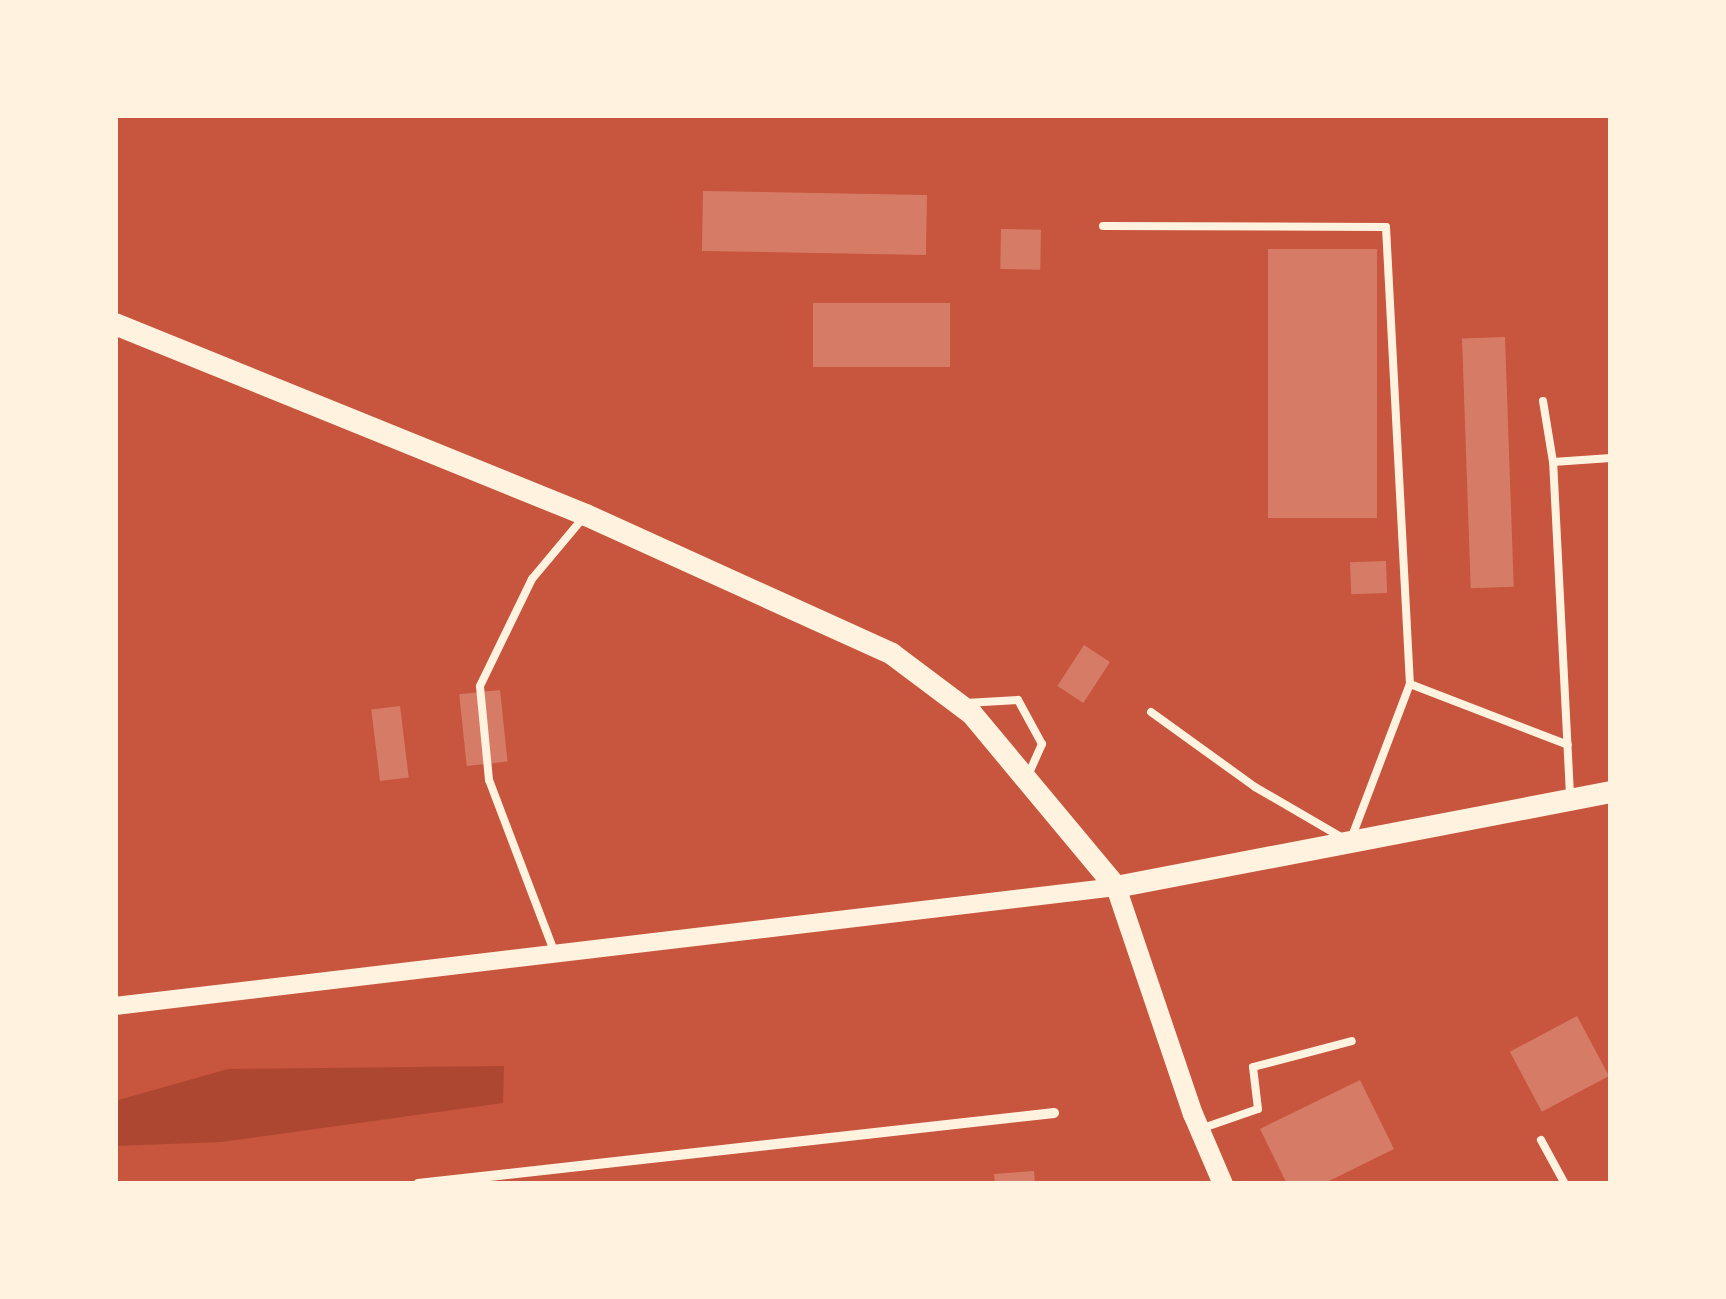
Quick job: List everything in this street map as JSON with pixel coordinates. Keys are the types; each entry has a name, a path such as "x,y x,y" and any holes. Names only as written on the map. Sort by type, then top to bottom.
{"main road":[{"path":"115,324 586,515 892,654 958,703 1116,886 1199,1129 1223,1184"},
{"path":"1116,886 1611,792"}],"street":[{"path":"115,1006 1116,886"},
{"path":"418,1184 1054,1113"}],"lane":[{"path":"1103,226 1386,227 1410,684 1350,842 1254,787 1151,712"},
{"path":"1543,402 1553,462 1570,800"},
{"path":"1553,462 1611,458"},
{"path":"555,955 489,780 480,686 532,579 586,515"},
{"path":"1410,684 1568,745"},
{"path":"958,703 1018,700 1042,744 1026,779"},
{"path":"1199,1129 1258,1108 1253,1067 1352,1041"},
{"path":"1542,1140 1564,1184"}],"shaded area":[{"path":"504,1066 503,1103 221,1142 115,1146 115,1101 228,1069"}],"building":[{"path":"703,191 927,195 926,255 702,251"},
{"path":"1001,229 1041,230 1040,270 1000,269"},
{"path":"1268,249 1377,249 1377,518 1268,518"},
{"path":"813,303 950,303 950,367 813,367"},
{"path":"1505,337 1514,587 1471,588 1462,339"},
{"path":"1386,561 1387,593 1351,594 1350,562"},
{"path":"1084,645 1110,662 1083,703 1057,686"},
{"path":"500,690 508,762 467,766 459,694"},
{"path":"400,706 409,777 380,781 371,710"},
{"path":"1577,1016 1609,1076 1542,1112 1510,1052"},
{"path":"1360,1080 1394,1149 1323,1184 1287,1184 1260,1129"},
{"path":"1034,1171 1035,1184 995,1184 994,1174"}]}
